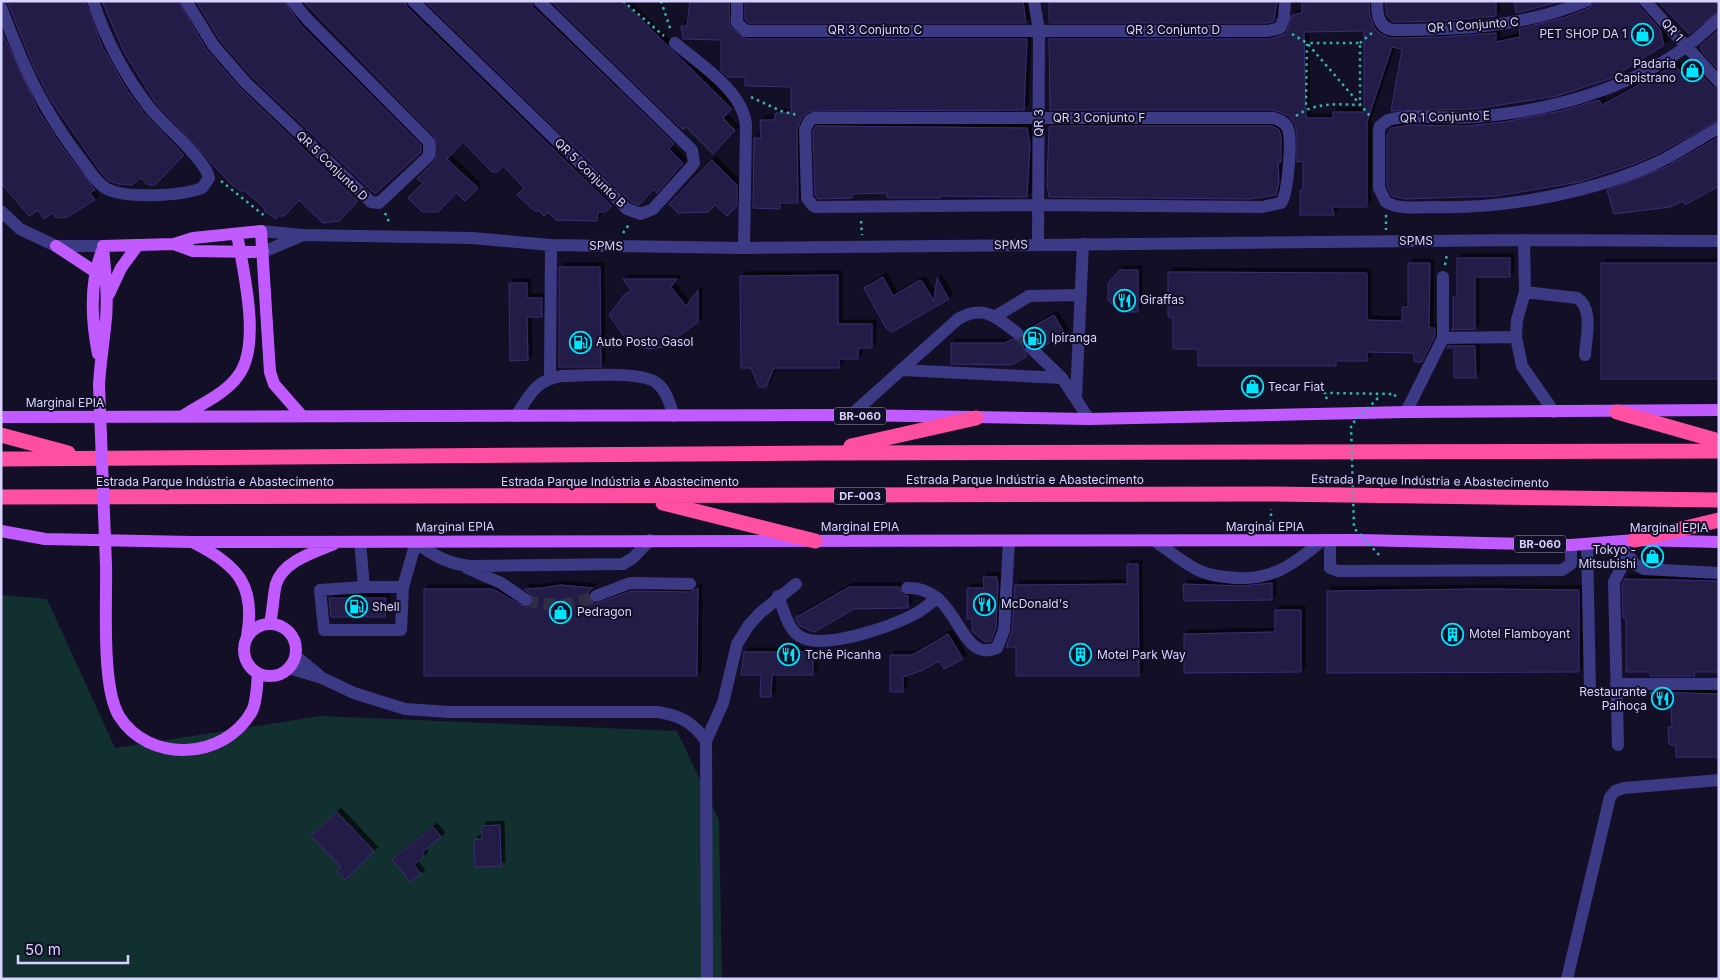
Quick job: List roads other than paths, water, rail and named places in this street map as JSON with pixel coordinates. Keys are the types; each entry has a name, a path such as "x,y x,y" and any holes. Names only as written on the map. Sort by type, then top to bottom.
{"highway":[{"path":"1617,412 1719,440"},
{"path":"823,453 976,418"},
{"path":"1,435 84,458"},
{"name":"Estrada Parque Indústria e Abastecimento","path":"1,459 823,453 1719,451"},
{"name":"Estrada Parque Indústria e Abastecimento","path":"1,497 640,497 1272,494 1719,500"},
{"path":"640,497 815,541"},
{"path":"1628,541 1719,520"}],"main road":[{"path":"104,246 174,244 193,238 261,231 270,372 274,384 302,416"},
{"path":"183,416 228,386 244,367 249,349 248,295 237,234"},
{"path":"174,244 193,251 263,252"},
{"path":"107,301 112,284 120,268 138,245"},
{"path":"56,246 81,260 94,271"},
{"path":"100,360 93,326 94,271 104,246"},
{"path":"104,246 107,301 106,328 100,360 99,386 108,670 112,698 119,716 136,736 161,748 176,751 219,742 239,729 253,709 258,673"},
{"path":"213,252 231,259 244,274"},
{"name":"Marginal EPIA","path":"1,417 851,415 1089,419 1406,412 1719,410"},
{"name":"Marginal EPIA","path":"1,530 45,539 192,542 1327,540 1570,545 1628,541 1719,542"},
{"path":"192,542 225,561 239,575 248,590 251,615 244,647 245,658 250,667 258,673 269,676 280,675 289,668 296,656 296,644 291,634 282,626 270,623 261,625 247,637"},
{"path":"270,623 277,582 287,568 300,559 340,542"}],"street":[{"path":"1,7 32,85 61,134 101,185 116,193 135,194 193,191 208,183 209,178 206,170 149,106 129,77 109,41 93,1"},
{"name":"QR 5 Conjunto D","path":"186,1 213,44 245,82 370,202 379,203 430,156 428,142 307,19 292,1"},
{"name":"QR 5 Conjunto B","path":"413,1 627,209 641,214 653,209 691,167 694,157 692,150 539,1"},
{"name":"QR 3 Conjunto C","path":"737,1 737,23 746,31 1039,30"},
{"name":"QR 3","path":"1034,1 1039,30 1038,244"},
{"name":"QR 3 Conjunto D","path":"1039,30 1268,31 1280,28 1284,18 1285,1"},
{"name":"QR 1 Conjunto C","path":"1378,1 1382,25 1386,29 1403,30 1517,23 1556,14 1586,1"},
{"name":"QR 1","path":"1645,1 1719,82"},
{"name":"QR 1 Conjunto E","path":"1719,19 1686,47 1610,87 1574,101 1474,117 1396,118 1388,120 1380,126 1379,188 1386,202 1401,206 1457,208 1520,202 1620,177 1663,160 1719,128"},
{"path":"674,40 730,92 742,106 746,124 744,248"},
{"name":"QR 3 Conjunto F","path":"814,118 1039,118 1273,118 1285,124 1289,137 1286,193 1281,203 1273,206 1038,205 816,207 807,198 805,130 809,121 814,118"},
{"path":"1,211 20,229 56,246 104,246"},
{"name":"SPMS","path":"261,231 303,235 472,238 551,245 744,248 1524,240 1719,241"},
{"name":"SPMS","path":"263,252 303,235"},
{"path":"1524,240 1525,292 1517,320 1516,337 1522,366 1554,412"},
{"path":"1076,396 1083,244"},
{"path":"550,378 551,245"},
{"path":"1406,412 1443,338 1443,277"},
{"path":"1525,292 1577,298 1583,301 1587,310 1585,355"},
{"path":"996,316 1029,296 1081,296"},
{"path":"851,415 958,319 967,314 977,311 996,316 1017,332"},
{"path":"1443,338 1516,337"},
{"path":"1031,348 1062,378 1076,396 1089,419"},
{"path":"902,370 1062,378"},
{"path":"516,416 538,384 550,378 644,376 657,383 665,391 674,416"},
{"path":"460,565 618,564 628,562 650,540"},
{"path":"1155,541 1197,570 1216,576 1236,579 1262,578 1279,572 1297,562 1327,540"},
{"path":"1327,540 1330,568 1338,571 1562,570 1571,564 1570,545"},
{"path":"907,588 926,590 938,598 952,614 974,648 982,651 997,648 1004,630 1009,541"},
{"path":"1618,745 1614,582 1628,555 1628,541"},
{"path":"360,542 364,587"},
{"path":"403,587 320,590 324,630 402,630 403,587 416,542 432,555 501,582 526,600"},
{"path":"1587,544 1590,689"},
{"path":"1628,555 1635,564 1644,569 1719,573"},
{"path":"625,584 628,562"},
{"path":"596,596 625,584 690,584"},
{"path":"707,979 706,741 724,698 737,644 749,625 778,596 796,584"},
{"path":"778,596 788,623 796,633 803,638 814,640 833,640 892,624 917,613 938,598"},
{"path":"296,656 322,678"},
{"path":"289,668 322,678 354,693 405,710 448,712 625,711 672,714 696,727 706,741"},
{"path":"1616,684 1719,684"},
{"path":"1567,979 1610,796 1615,790 1624,788 1719,780"}],"tunnel":[{"path":"1017,333 1031,348"},
{"path":"526,600 544,604 570,604 596,596"}],"place":[{"name":"PET SHOP DA 1","path":"1643,34"},
{"name":"Padaria Capistrano","path":"1692,71"},
{"name":"Giraffas","path":"1124,300"},
{"name":"Ipiranga","path":"1035,338"},
{"name":"Auto Posto Gasol","path":"580,342"},
{"name":"Tecar Fiat","path":"1252,387"},
{"name":"Tokyo - Mitsubishi","path":"1652,557"},
{"name":"McDonald's","path":"985,604"},
{"name":"Shell","path":"356,607"},
{"name":"Pedragon","path":"561,612"},
{"name":"Motel Flamboyant","path":"1453,634"},
{"name":"Tchê Picanha","path":"789,655"},
{"name":"Motel Park Way","path":"1081,655"},
{"name":"Restaurante Palhoça","path":"1663,699"}]}
